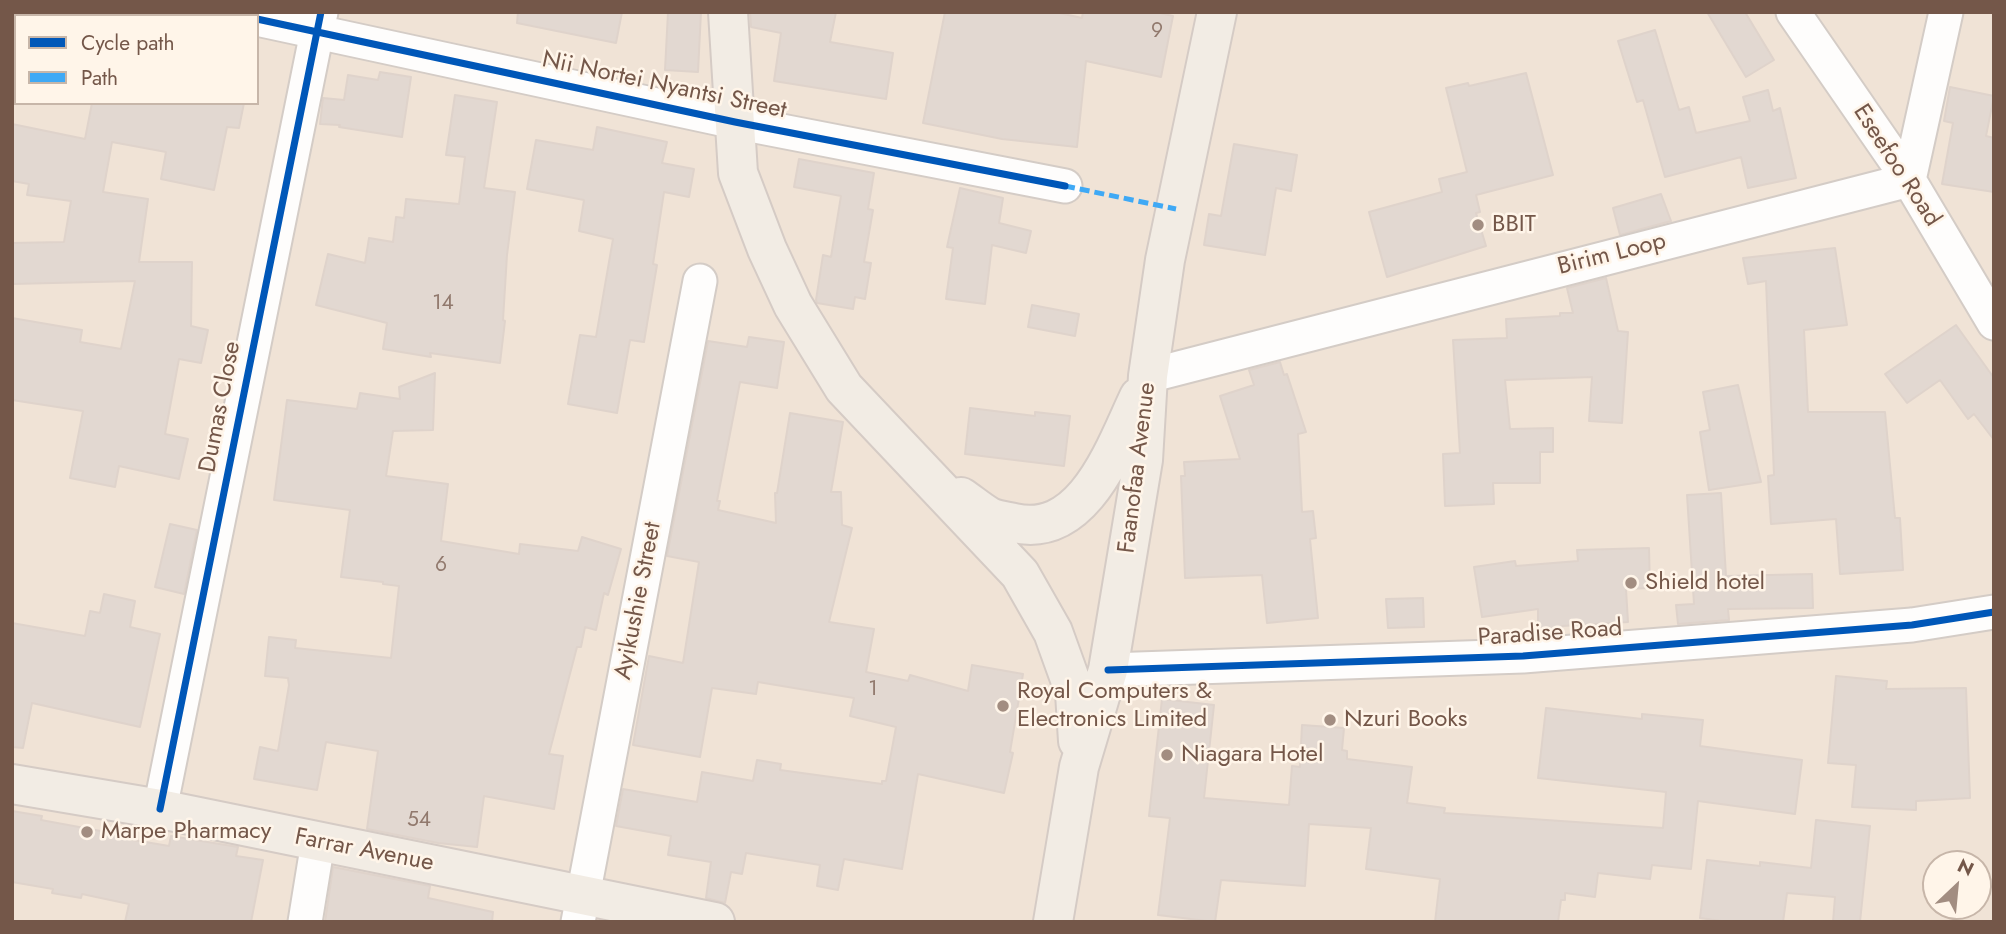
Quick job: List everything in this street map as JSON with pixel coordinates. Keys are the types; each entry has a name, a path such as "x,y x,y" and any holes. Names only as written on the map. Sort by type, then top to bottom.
{"main road":[{"path":"728,12 738,173 767,250 793,305 844,388 1020,574 1053,632 1075,693 1079,767"},
{"name":"Faanofaa Avenue","path":"1053,922 1079,767 1108,670 1143,460 1149,376 1165,260 1217,12"},
{"path":"927,475 990,517 1025,525 1055,522 1078,505 1105,470 1149,376"},
{"name":"Farrar Avenue","path":"12,784 160,809 318,842 580,908 715,922"}],"street":[{"name":"Eseefoo Road","path":"1793,12 1909,180 1994,323"},
{"path":"1909,180 1946,12"},
{"name":"Nii Nortei Nyantsi Street","path":"259,19 319,21 735,122 1065,186"},
{"name":"Dumas Close","path":"160,809 319,21"},
{"name":"Birim Loop","path":"1149,376 1909,180"},
{"name":"Ayikushie Street","path":"580,908 700,281"},
{"name":"Paradise Road","path":"1108,670 1536,655 1912,625 1994,612"},
{"path":"304,922 318,842"}],"shaded area":[{"path":"12,12 1994,12 1994,922 12,922"}],"building":[{"path":"518,12 622,12 616,43 517,23"},
{"path":"668,12 701,12 698,72 665,70"},
{"path":"750,12 836,12 830,42 893,53 886,99 774,81 781,33 751,27"},
{"path":"945,12 1055,12 1082,18 1083,12 1156,12 1173,16 1161,77 1086,61 1077,147 1002,139 923,123"},
{"path":"1707,12 1745,12 1774,60 1746,77"},
{"path":"1655,30 1679,110 1689,107 1696,133 1750,121 1743,97 1768,90 1773,111 1780,108 1796,178 1748,188 1741,157 1665,177 1643,100 1637,102 1618,41"},
{"path":"380,72 411,77 402,137 339,127 340,125 320,124 323,98 344,100 348,75 378,80"},
{"path":"1526,73 1553,175 1476,195 1480,212 1476,213 1486,246 1387,277 1369,212 1442,192 1439,179 1467,172 1446,88 1468,83 1469,86"},
{"path":"1950,87 1994,96 1986,136 1994,138 1994,192 1942,184 1953,123 1944,121"},
{"path":"455,95 497,102 484,188 515,192 507,255 505,321 500,363 430,353 431,357 383,349 387,323 316,305 328,254 365,263 369,238 393,242 396,217 404,218 406,199 459,204 465,157 446,155"},
{"path":"92,105 244,105 239,128 227,127 214,190 161,179 166,152 112,142 103,192 148,199 139,262 192,262 191,326 208,330 201,363 179,359 165,434 188,439 179,479 119,466 115,487 70,478 83,411 12,400 12,318 82,330 80,342 121,349 135,281 12,284 12,243 64,242 71,201 27,195 29,184 12,181 12,124 85,139"},
{"path":"597,127 667,142 662,163 694,169 689,197 664,192 653,264 657,265 644,342 630,340 617,413 568,404 580,335 596,337 613,239 579,231 584,200 527,189 536,140 593,150"},
{"path":"1234,144 1297,155 1291,191 1276,188 1265,255 1204,245 1209,214 1221,216"},
{"path":"799,159 874,173 868,209 873,210 864,262 871,263 865,299 855,297 853,309 817,303 823,255 831,257 841,196 794,187"},
{"path":"960,188 1003,198 999,223 1031,231 1026,253 992,245 985,304 946,299 953,248 947,247"},
{"path":"1661,194 1671,221 1620,235 1613,208"},
{"path":"1835,248 1847,325 1804,330 1808,412 1885,412 1895,518 1900,518 1903,570 1840,574 1836,519 1771,524 1768,476 1774,475 1766,281 1748,284 1743,258"},
{"path":"1606,278 1618,331 1628,332 1622,423 1589,421 1592,377 1505,380 1510,429 1553,428 1553,452 1540,452 1540,483 1493,483 1494,504 1445,506 1443,454 1460,453 1453,340 1507,338 1506,319 1573,313 1567,288"},
{"path":"1032,305 1079,314 1075,336 1028,327"},
{"path":"1956,325 1994,378 1994,440 1974,414 1968,419 1940,380 1907,403 1885,374"},
{"path":"749,337 784,342 777,388 740,382 717,501 720,501 718,510 776,523 775,493 790,413 843,422 831,492 841,492 842,525 852,528 829,622 874,629 866,672 908,681 910,675 968,691 972,665 1023,674 1010,752 1013,753 1004,793 918,774 902,869 844,859 838,890 817,886 820,865 746,853 742,874 731,872 725,903 706,898 711,862 668,855 671,836 616,826 623,789 697,802 702,772 753,781 757,760 781,764 780,770 882,784 882,781 886,781 896,727 850,716 854,698 758,682 756,694 712,688 700,757 633,745 649,656 683,663 699,562 667,556 708,341 747,347"},
{"path":"1280,362 1284,375 1287,374 1306,432 1298,434 1302,512 1313,511 1316,538 1310,539 1318,618 1267,623 1262,575 1185,578 1181,476 1185,476 1184,462 1240,459 1220,396 1254,385 1249,370"},
{"path":"435,373 433,430 393,431 386,476 448,484 441,541 519,554 520,544 578,551 582,537 621,549 608,595 604,593 596,630 585,627 581,647 577,647 549,754 563,756 554,809 484,796 477,847 438,843 367,829 378,751 326,742 317,790 254,779 260,747 278,751 289,685 288,678 265,676 269,637 296,640 295,648 391,658 399,586 341,577 350,510 274,500 287,400 357,409 360,393 400,399 399,387"},
{"path":"1738,385 1761,482 1709,490 1700,432 1710,430 1703,392"},
{"path":"970,408 1035,416 1035,412 1070,416 1064,466 965,454"},
{"path":"1721,493 1726,576 1812,574 1813,608 1728,609 1729,620 1678,624 1676,605 1694,604 1687,495"},
{"path":"170,524 197,530 184,594 155,587"},
{"path":"1649,548 1650,588 1626,589 1628,622 1562,626 1562,634 1538,633 1538,609 1482,617 1474,567 1515,561 1516,566 1578,561 1577,550"},
{"path":"104,594 135,601 130,627 160,634 140,727 32,703 23,748 12,747 12,623 85,636 90,611 100,613"},
{"path":"1423,598 1424,627 1388,628 1386,599"},
{"path":"1836,676 1887,681 1886,689 1966,688 1970,798 1916,801 1916,810 1852,807 1856,765 1828,763"},
{"path":"1162,699 1214,705 1204,798 1289,805 1292,766 1300,767 1302,725 1344,728 1342,750 1347,751 1347,759 1412,767 1407,803 1445,808 1444,813 1663,828 1666,792 1538,778 1546,708 1642,719 1642,714 1703,720 1700,746 1802,760 1795,814 1698,801 1691,869 1652,865 1650,879 1598,873 1595,897 1565,893 1565,900 1561,900 1558,922 1435,922 1440,879 1366,869 1371,828 1309,824 1305,886 1221,880 1215,922 1158,915 1170,818 1149,816"},
{"path":"12,811 42,816 41,820 117,834 116,837 169,846 171,836 238,847 236,856 263,860 251,922 125,922 129,904 82,894 81,898 52,893 53,889 12,882"},
{"path":"1816,820 1870,826 1860,922 1833,922 1835,897 1787,893 1783,922 1728,922 1700,918 1707,860 1811,868"},
{"path":"333,867 430,886 428,898 493,912 492,922 325,922"}],"marked path":[{"path":"1065,186 1176,209"}],"cycle path":[{"path":"160,809 321,12"},
{"path":"259,19 735,122 1065,186"},
{"path":"1108,670 1523,656 1912,625 1994,612"}],"place":[{"name":"BBIT","path":"1478,225"},
{"name":"Shield hotel","path":"1631,583"},
{"name":"Royal Computers & Electronics Limited","path":"1003,706"},
{"name":"Nzuri Books","path":"1330,720"},
{"name":"Niagara Hotel","path":"1167,755"},
{"name":"Marpe Pharmacy","path":"87,832"}]}
